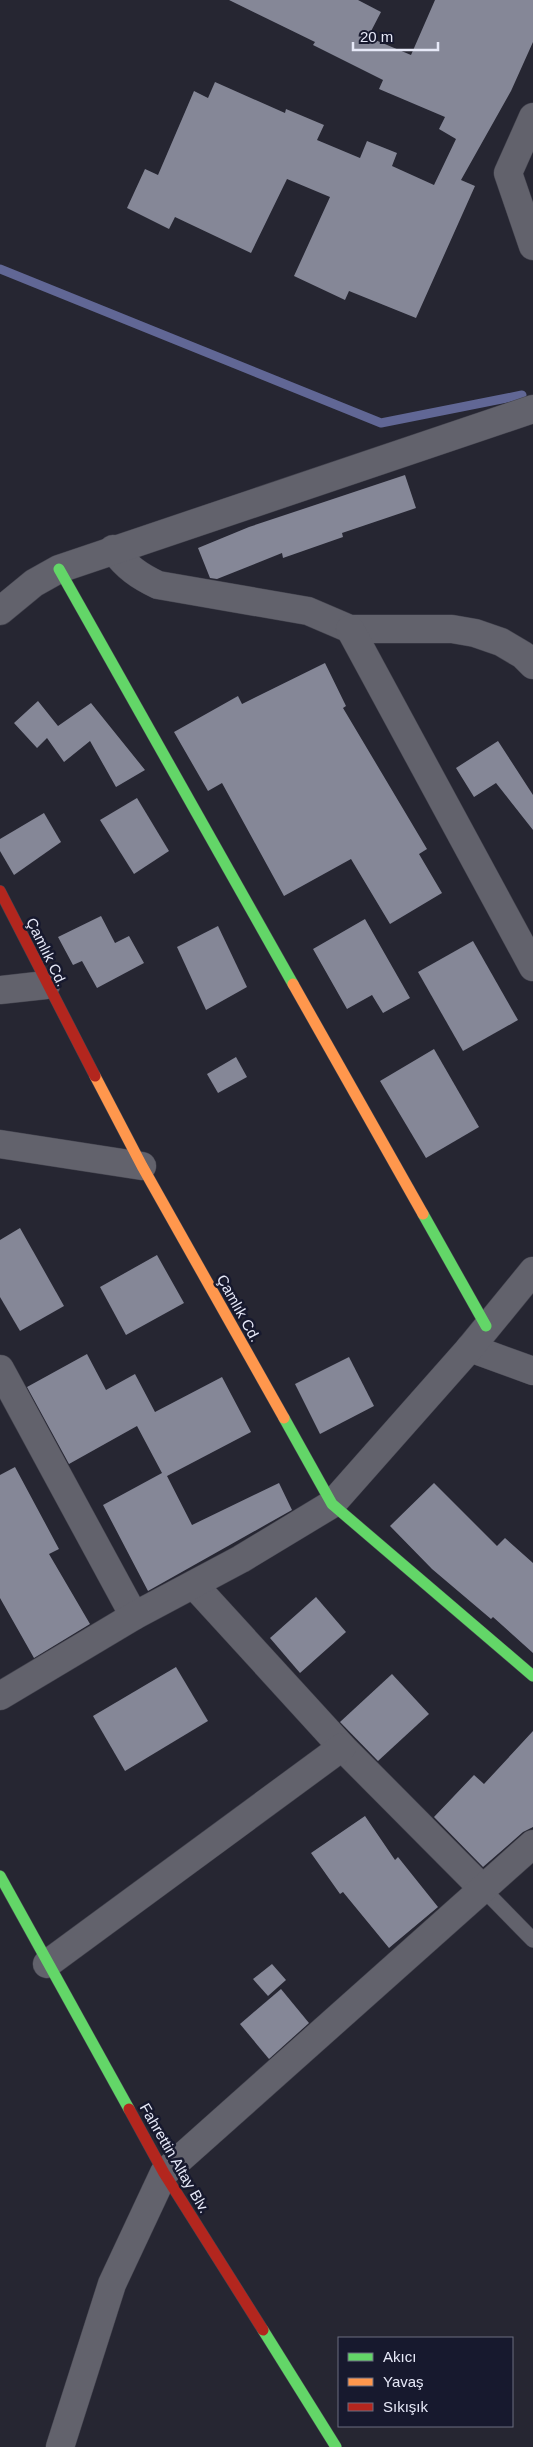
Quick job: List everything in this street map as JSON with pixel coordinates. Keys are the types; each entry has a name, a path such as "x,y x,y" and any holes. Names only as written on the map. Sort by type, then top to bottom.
{"street":[{"path":"533,117 508,173 533,246"},
{"path":"0,611 34,582 59,569 113,549 533,409"},
{"path":"113,549 123,563 139,576 158,585 308,610 350,629 452,629 475,633 501,642 523,655 533,665"},
{"path":"59,569 478,1337 533,1372"},
{"path":"350,629 533,967"},
{"name":"Çamlık Cd.","path":"0,891 46,985 142,1166 332,1504 533,1676"},
{"path":"0,990 46,985"},
{"path":"0,1144 142,1166"},
{"path":"0,1696 134,1616 194,1585 332,1504 533,1271"},
{"path":"0,1369 134,1616"},
{"path":"194,1585 342,1747 483,1889"},
{"path":"48,1964 342,1747"},
{"path":"60,2447 112,2284 164,2172 533,1844"},
{"name":"Fahrettin Altay Blv.","path":"0,1876 164,2172 336,2447"}],"lane":[{"path":"483,1889 533,1940"}],"building":[{"path":"229,0 358,0 381,12 368,37 411,55 435,0 533,0 533,42 511,91 461,180 475,186 416,318 349,291 345,300 294,276 330,197 287,179 251,253 175,217 169,229 127,208 145,169 158,175 194,91 208,98 215,82 285,113 286,109 324,125 317,140 360,158 367,141 397,153 392,166 434,185 456,139 439,129 445,117 379,89 383,80 313,45 315,42"},
{"path":"405,475 416,508 342,533 343,537 283,558 282,553 217,579 210,578 198,548 249,527"},
{"path":"325,663 346,706 343,708 427,849 419,854 442,893 390,924 351,859 284,896 222,783 208,791 174,732 238,696 242,704"},
{"path":"38,701 58,726 91,703 145,770 116,787 90,741 64,762 47,738 37,748 14,723"},
{"path":"498,741 533,795 533,830 496,783 474,797 456,768"},
{"path":"137,798 169,851 134,874 100,820"},
{"path":"44,813 61,842 14,875 0,851 0,839"},
{"path":"101,916 115,943 129,936 144,963 97,988 82,961 73,965 58,937"},
{"path":"365,919 410,998 383,1013 372,995 347,1009 313,949"},
{"path":"218,926 247,987 206,1010 177,947"},
{"path":"473,941 518,1020 463,1051 418,972"},
{"path":"434,1049 479,1127 426,1158 380,1081"},
{"path":"236,1057 247,1077 218,1093 207,1074"},
{"path":"20,1228 64,1306 20,1331 0,1297 0,1240"},
{"path":"157,1255 184,1303 126,1335 100,1287"},
{"path":"87,1354 106,1390 135,1374 155,1412 222,1377 251,1432 167,1476 192,1525 279,1483 292,1510 148,1591 103,1505 162,1473 137,1426 69,1464 27,1387"},
{"path":"349,1357 374,1406 320,1434 295,1384"},
{"path":"15,1467 59,1549 49,1554 90,1624 34,1658 0,1598 0,1475"},
{"path":"434,1483 497,1546 505,1538 533,1563 533,1653 493,1617 491,1619 432,1569 390,1526"},
{"path":"316,1597 346,1632 300,1673 270,1638"},
{"path":"176,1667 208,1721 125,1771 93,1716"},
{"path":"392,1674 429,1714 378,1761 340,1722"},
{"path":"533,1731 533,1827 523,1832 483,1867 434,1817 474,1775 484,1784"},
{"path":"365,1816 395,1860 398,1857 438,1907 389,1948 343,1892 340,1894 311,1853"},
{"path":"272,1964 286,1980 268,1996 253,1979"},
{"path":"281,1989 309,2023 269,2059 240,2024"}],"waterway":[{"path":"0,269 381,423 522,395"}],"traffic: fast":[{"path":"59,569 293,984"},
{"path":"423,1214 486,1326"},
{"path":"284,1418 332,1504 533,1676"},
{"path":"0,1876 129,2109"},
{"path":"263,2330 336,2447"}],"traffic: slow":[{"path":"293,984 423,1214"},
{"path":"95,1076 142,1166 284,1418"}],"traffic: jam":[{"path":"0,891 95,1076"},
{"path":"129,2109 164,2173 263,2330"}]}
